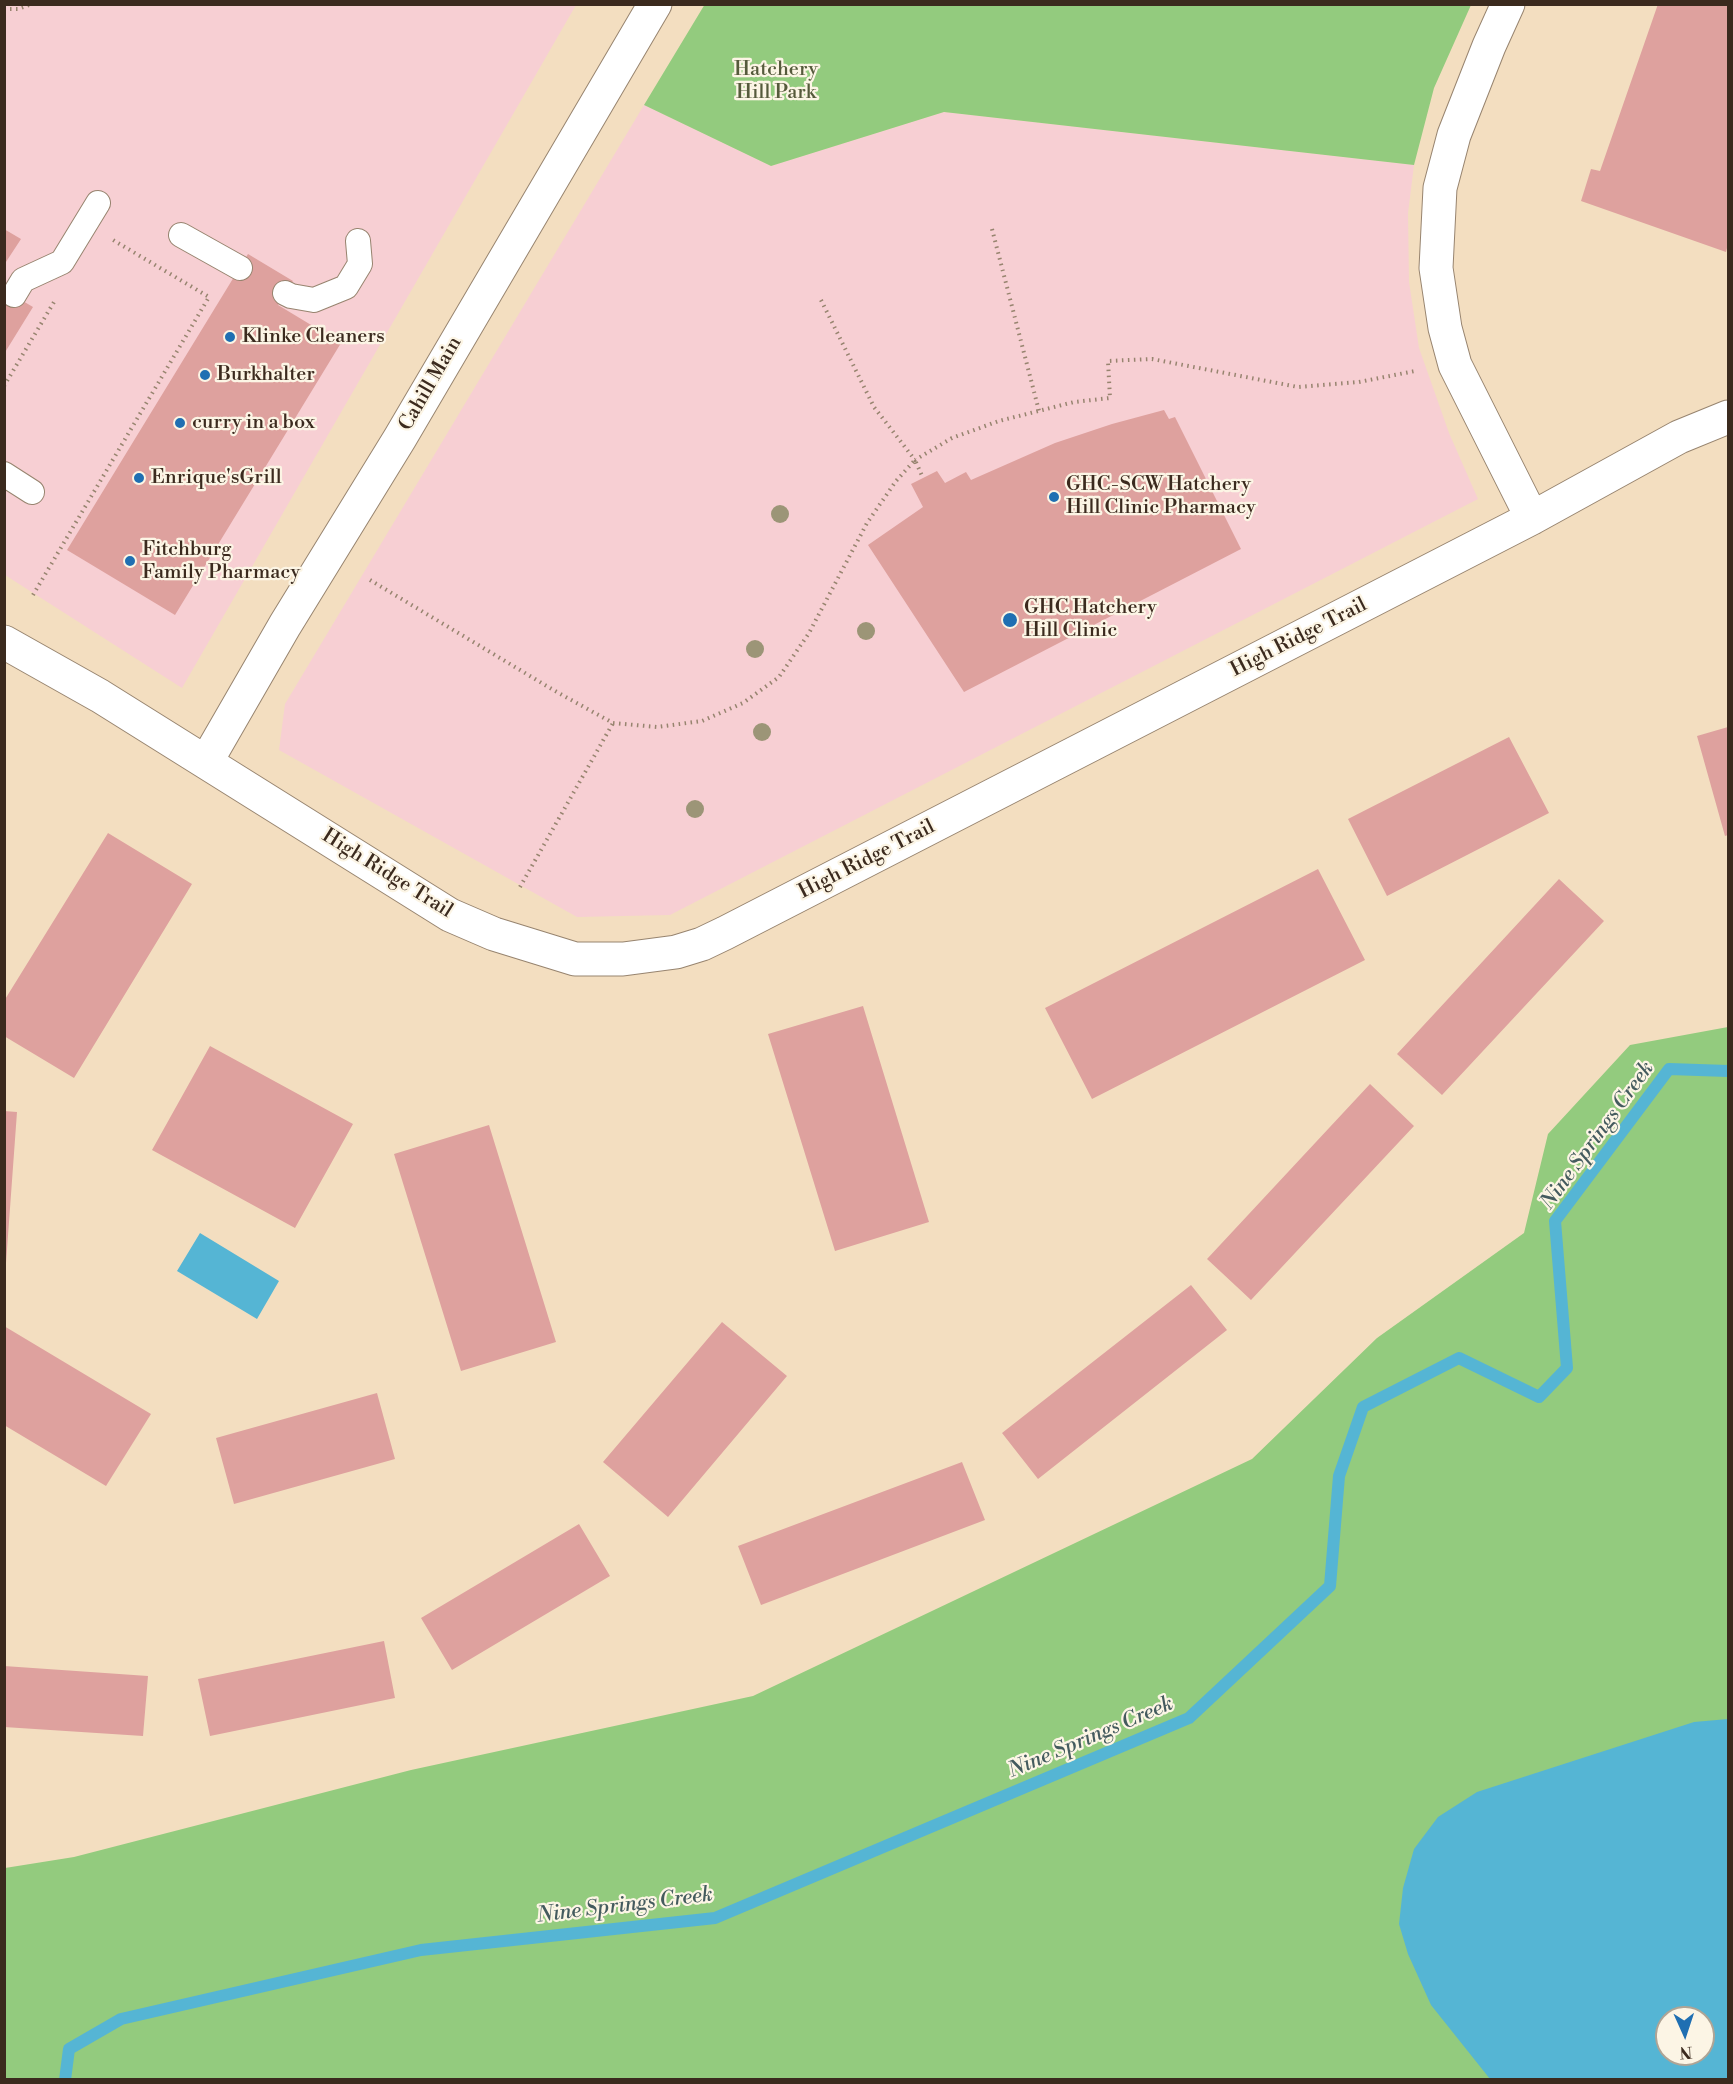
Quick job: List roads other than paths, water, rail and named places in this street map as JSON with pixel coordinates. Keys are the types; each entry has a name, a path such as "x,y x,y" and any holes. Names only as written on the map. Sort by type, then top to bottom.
{"street":[{"name":"Cahill Main","path":"206,762 285,625 405,428 655,4"},
{"path":"1508,4 1454,135 1440,188 1436,268 1445,328 1455,365 1532,518"},
{"name":"High Ridge Trail","path":"4,642 100,696 450,915 494,934 575,959 623,959 676,952 702,944 725,933 1532,518 1679,437 1728,417"}],"lane":[{"path":"14,295 23,280 62,262 98,203"},
{"path":"181,234 240,268"},
{"path":"285,293 314,300 346,287 360,264 358,241"},
{"path":"4,474 32,492"}],"water":[{"path":"200,1233 279,1281 257,1319 177,1271"},
{"path":"1728,1719 1728,2079 1490,2079 1431,2005 1408,1954 1399,1924 1403,1888 1414,1849 1438,1817 1477,1792 1694,1722"}],"waterway":[{"name":"Nine Springs Creek","path":"65,2080 69,2049 121,2019 421,1950 715,1918 1189,1718 1330,1586 1339,1476 1363,1407 1459,1358 1539,1397 1567,1368 1555,1221 1669,1069 1728,1071"}],"place":[{"name":"Klinke Cleaners","path":"230,337"},
{"name":"Burkhalter","path":"205,375"},
{"name":"curry in a box","path":"180,423"},
{"name":"Enrique'sGrill","path":"139,478"},
{"name":"GHC-SCW Hatchery Hill Clinic Pharmacy","path":"1054,497"},
{"name":"Fitchburg Family Pharmacy","path":"130,561"},
{"name":"GHC Hatchery Hill Clinic","path":"1010,620"}],"park label":[{"name":"Hatchery Hill Park","path":"776,82"}]}
